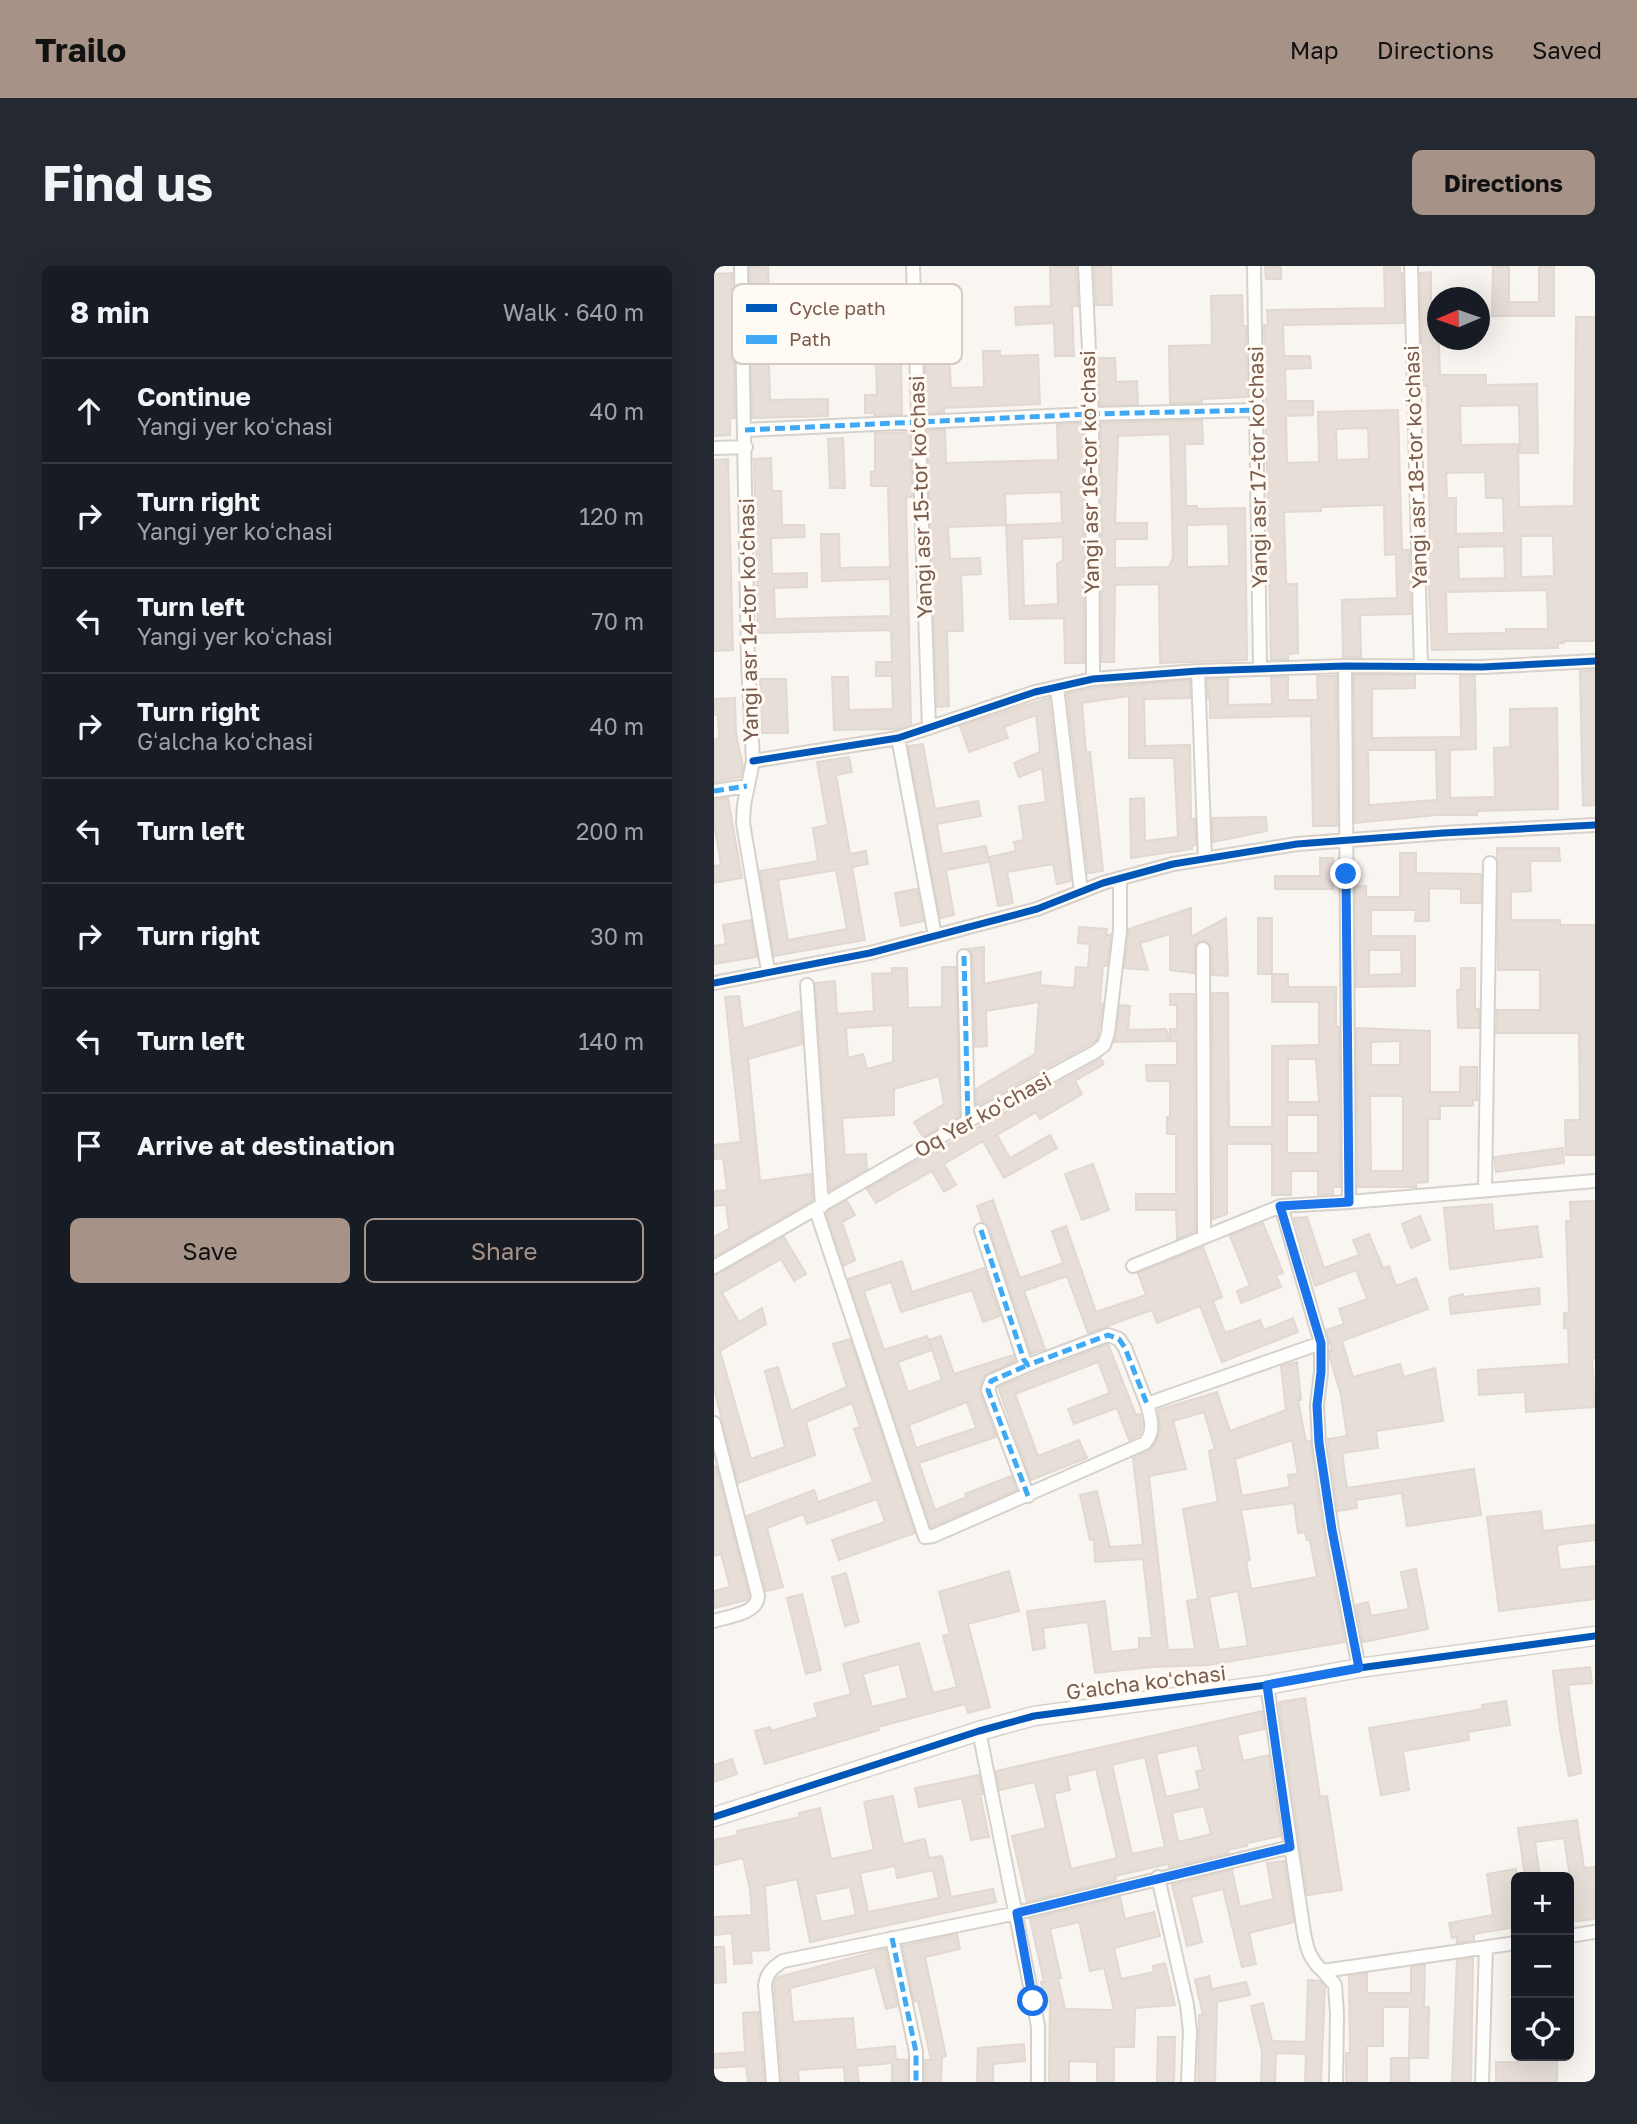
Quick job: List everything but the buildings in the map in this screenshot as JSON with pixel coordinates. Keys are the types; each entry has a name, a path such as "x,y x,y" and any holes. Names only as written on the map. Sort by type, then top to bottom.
{"street":[{"name":"Yangi asr 14-tor koʻchasi","path":"741,266 741,284"},
{"name":"Yangi asr 15-tor koʻchasi","path":"913,266 914,284"},
{"name":"Yangi asr 16-tor koʻchasi","path":"1085,266 1092,414 1093,679"},
{"name":"Yangi asr 17-tor koʻchasi","path":"1254,266 1260,668"},
{"name":"Yangi asr 18-tor koʻchasi","path":"1410,266 1421,667"},
{"name":"Yangi asr 14-tor koʻchasi","path":"743,364 748,663 753,761 743,823 768,971"},
{"name":"Yangi asr 15-tor koʻchasi","path":"916,364 929,729"},
{"path":"745,430 1092,414 1258,410"},
{"path":"714,448 746,447"},
{"path":"753,761 898,738 1035,692 1093,679 1260,668 1482,667 1595,661"},
{"path":"1345,666 1349,1202"},
{"path":"1198,671 1205,859"},
{"path":"1056,687 1081,892"},
{"path":"898,738 935,936"},
{"path":"714,791 747,786"},
{"path":"714,983 870,953 1037,909 1120,878 1173,864 1297,844 1595,825"},
{"path":"1485,1190 1490,863"},
{"name":"Oq Yer koʻchasi","path":"714,1267 1104,1045 1108,1033 1120,931 1120,878"},
{"path":"1203,949 1204,1237"},
{"path":"964,956 968,1121"},
{"path":"807,985 819,1208 923,1534 933,1536 1028,1496 1145,1443 1151,1436 1152,1428 1147,1404 1125,1348 1119,1339 1108,1335 991,1381 988,1390 1028,1496"},
{"path":"1133,1266 1280,1206 1595,1181"},
{"path":"1280,1206 1321,1343 1317,1405 1319,1443 1332,1530 1359,1668"},
{"path":"981,1230 1024,1360 1028,1365"},
{"path":"1147,1404 1321,1343"},
{"path":"714,1423 758,1602 752,1609 714,1621"},
{"name":"Gʻalcha koʻchasi","path":"714,1817 979,1731 1034,1716 1267,1685 1359,1668 1595,1636"},
{"path":"1267,1685 1307,1951 1314,1964 1335,1985 1338,2014 1336,2082"},
{"path":"979,1731 1038,2026 1038,2082"},
{"path":"773,2082 765,1986 767,1975 783,1961 1017,1913 1290,1847"},
{"path":"1158,1877 1187,2005 1190,2031 1188,2082"},
{"path":"1574,1935 1595,1932"},
{"path":"892,1938 916,2052 916,2082"},
{"path":"1323,1971 1511,1944"},
{"path":"1482,2082 1486,1947"}],"marked path":[{"path":"745,430 1092,414 1257,410"},
{"path":"714,791 747,786"},
{"path":"964,956 968,1121"},
{"path":"981,1230 1024,1360 1028,1365 1108,1335 1119,1339 1125,1348 1147,1404"},
{"path":"1028,1365 991,1381 988,1390 1028,1496"},
{"path":"892,1938 916,2052 916,2082"}],"cycle path":[{"path":"753,761 898,738 1035,692 1093,679 1198,671 1345,666 1482,667 1595,661"},
{"path":"714,983 870,953 1037,909 1103,883 1173,864 1297,844 1595,825"},
{"path":"714,1817 979,1731 1034,1716 1267,1685 1359,1668 1595,1636"}],"route":[{"path":"1033,2001 1017,1913 1290,1847 1267,1685 1359,1668 1332,1530 1319,1443 1317,1405 1321,1343 1280,1206 1349,1202 1346,874"}]}
